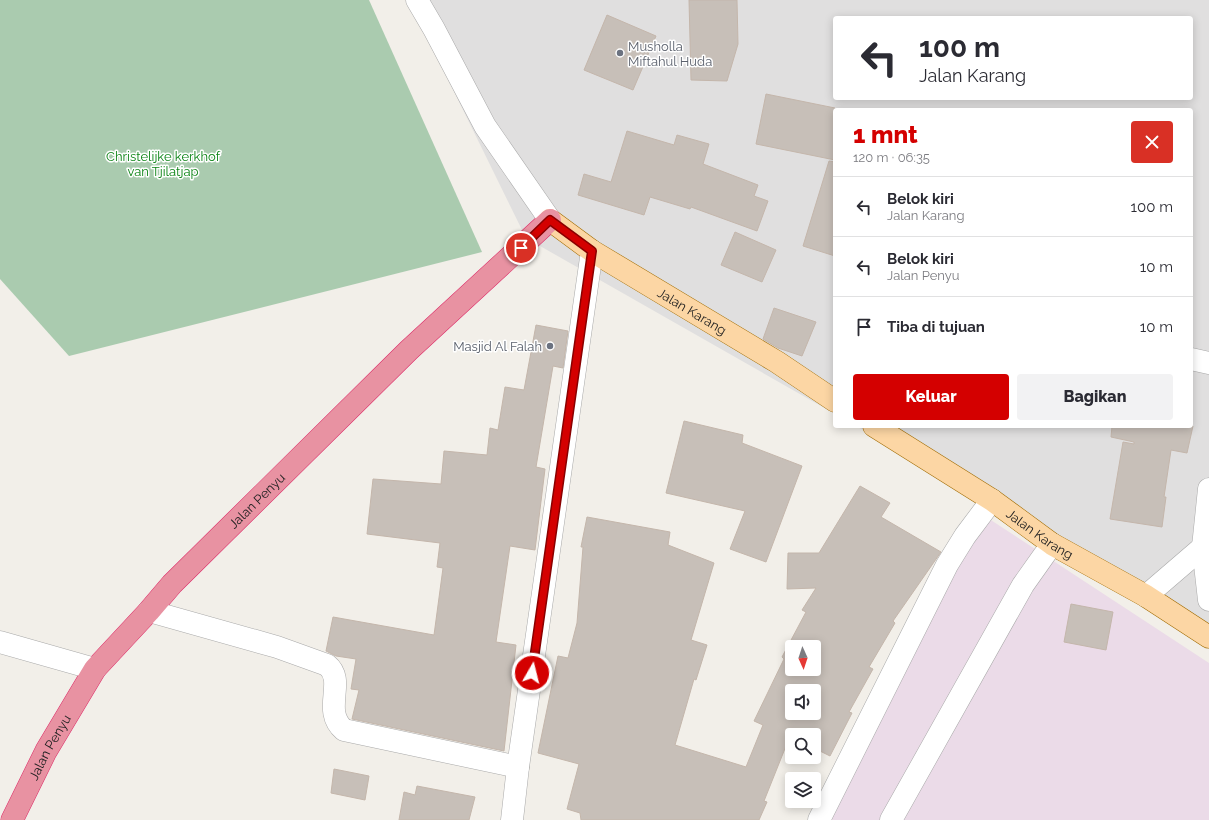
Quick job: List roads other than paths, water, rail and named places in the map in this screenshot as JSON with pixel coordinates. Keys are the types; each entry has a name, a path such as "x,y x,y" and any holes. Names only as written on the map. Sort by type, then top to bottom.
{"highway":[{"name":"Jalan Penyu","path":"12,820 46,751 95,669 172,584 409,350 550,220"}],"main road":[{"name":"Jalan Karang","path":"550,220 592,251 777,362 833,400"},
{"name":"Jalan Karang","path":"877,428 992,500 1052,544 1146,596 1209,637"}],"street":[{"path":"417,0 485,126 550,220"},
{"path":"512,820 518,767 592,251"},
{"path":"1193,360 1209,363"},
{"path":"1209,489 1203,547 1209,600"},
{"path":"819,820 947,565 965,536 992,500"},
{"path":"891,820 1023,585 1052,544"},
{"path":"1146,596 1203,547"},
{"path":"149,611 277,647 327,665 333,670 335,677 334,711 336,721 344,730 518,767"},
{"path":"0,642 95,669"}],"place":[{"name":"Musholla Miftahul Huda","path":"620,53"},
{"name":"Masjid Al Falah","path":"550,346"}],"park label":[{"name":"Christelijke kerkhof van Tjilatjap","path":"163,164"}]}
